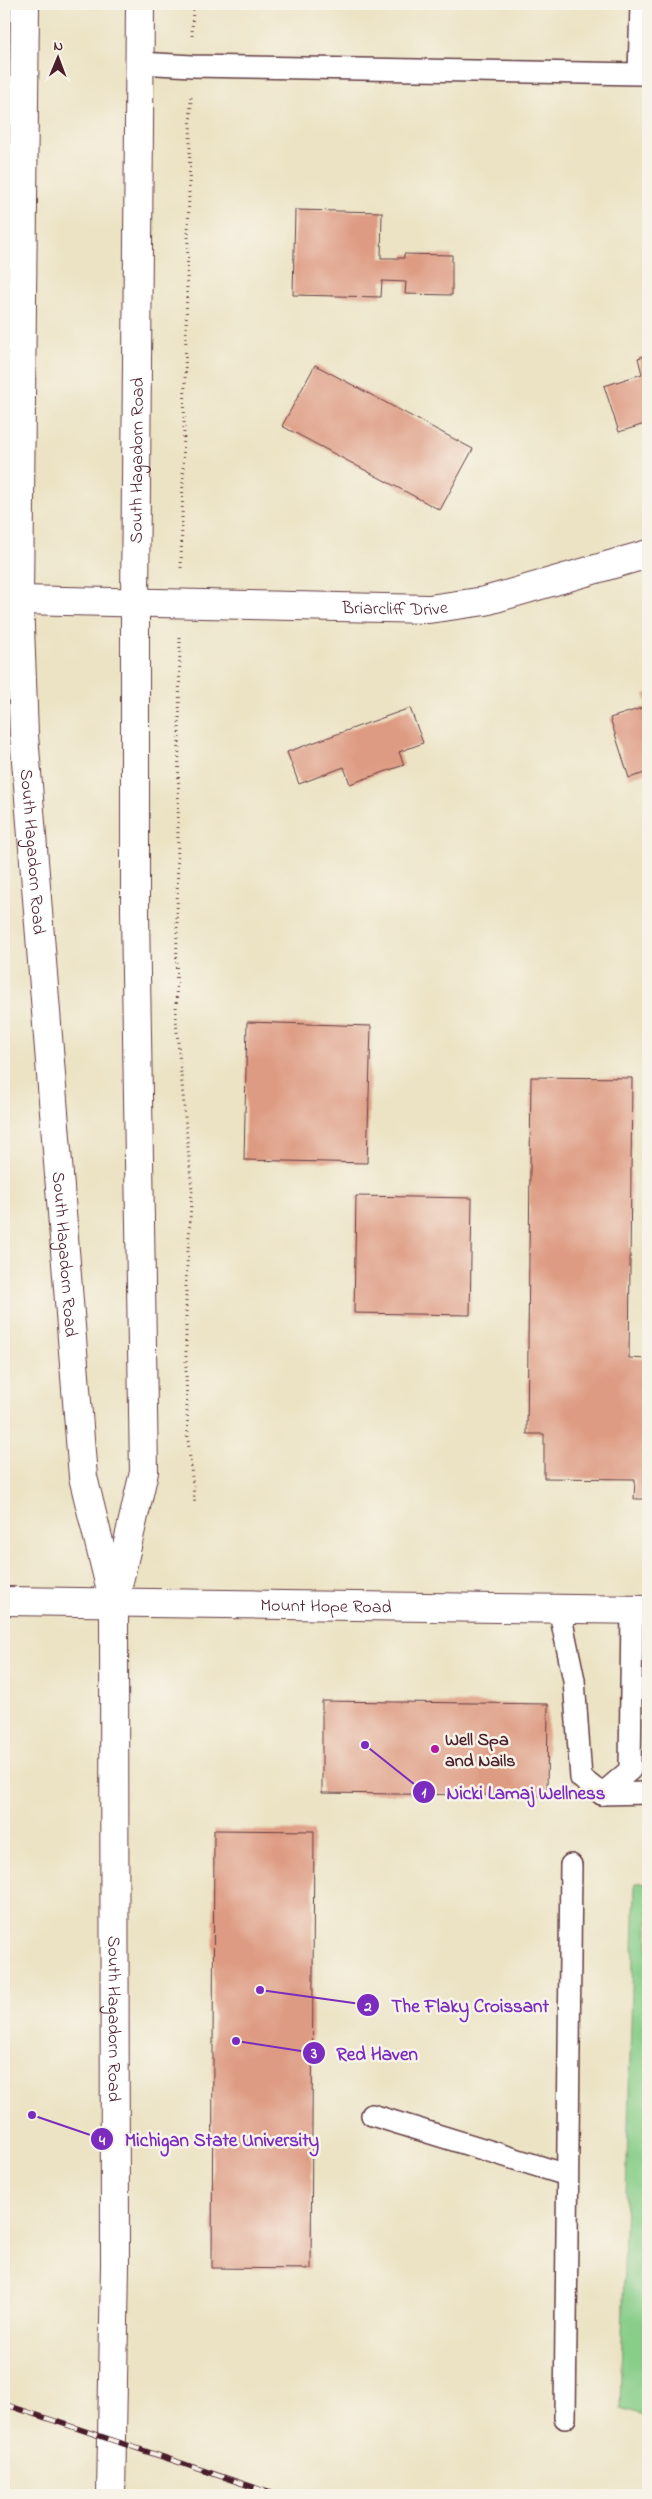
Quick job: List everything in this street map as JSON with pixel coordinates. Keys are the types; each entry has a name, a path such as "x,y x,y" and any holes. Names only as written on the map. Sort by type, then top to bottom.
{"street":[{"name":"South Hagadorn Road","path":"25,4 19,600 24,736 83,1477 114,1602"},
{"name":"South Hagadorn Road","path":"111,2495 115,2265 114,1602 144,1472 136,910 135,603 140,4"},
{"name":"Briarcliff Drive","path":"19,600 402,610 448,607 494,598 648,554"},
{"name":"Mount Hope Road","path":"4,1601 640,1610"}],"lane":[{"path":"140,63 192,66 639,74 641,4"},
{"path":"559,1608 574,1680 581,1778 602,1794 648,1793"},
{"path":"602,1794 630,1770 640,1610"},
{"path":"565,2418 571,1865"},
{"path":"372,2115 568,2175"}],"path":[{"path":"193,4 180,604 176,1021 192,1190 186,1281 186,1374 188,1440 195,1505"}],"green space":[{"path":"648,1882 648,2416 620,2408 635,1883"}],"building":[{"path":"295,210 382,212 381,258 404,258 404,254 452,255 452,295 405,294 406,282 382,281 381,297 293,295"},
{"path":"648,355 648,423 619,432 604,386 642,374 638,358"},
{"path":"315,365 473,449 440,510 282,426"},
{"path":"648,693 648,706 644,694"},
{"path":"648,706 648,772 629,778 610,718"},
{"path":"410,708 423,743 399,752 404,765 350,784 344,767 299,784 287,752"},
{"path":"247,1022 371,1026 367,1163 244,1160"},
{"path":"531,1077 632,1078 629,1358 648,1359 648,1499 634,1499 635,1479 544,1478 544,1434 527,1434"},
{"path":"356,1196 472,1198 470,1315 354,1313"},
{"name":"Well Spa and Nails","path":"322,1701 548,1704 547,1796 322,1793"},
{"path":"214,1830 314,1831 311,2269 212,2268"}],"railway":[{"path":"4,2404 277,2495"}],"place":[{"name":"Nicki Lamaj Wellness","path":"365,1745"},
{"name":"Well Spa and Nails","path":"435,1749"},
{"name":"The Flaky Croissant","path":"260,1990"},
{"name":"Red Haven","path":"236,2041"},
{"name":"Michigan State University","path":"32,2115"}]}
